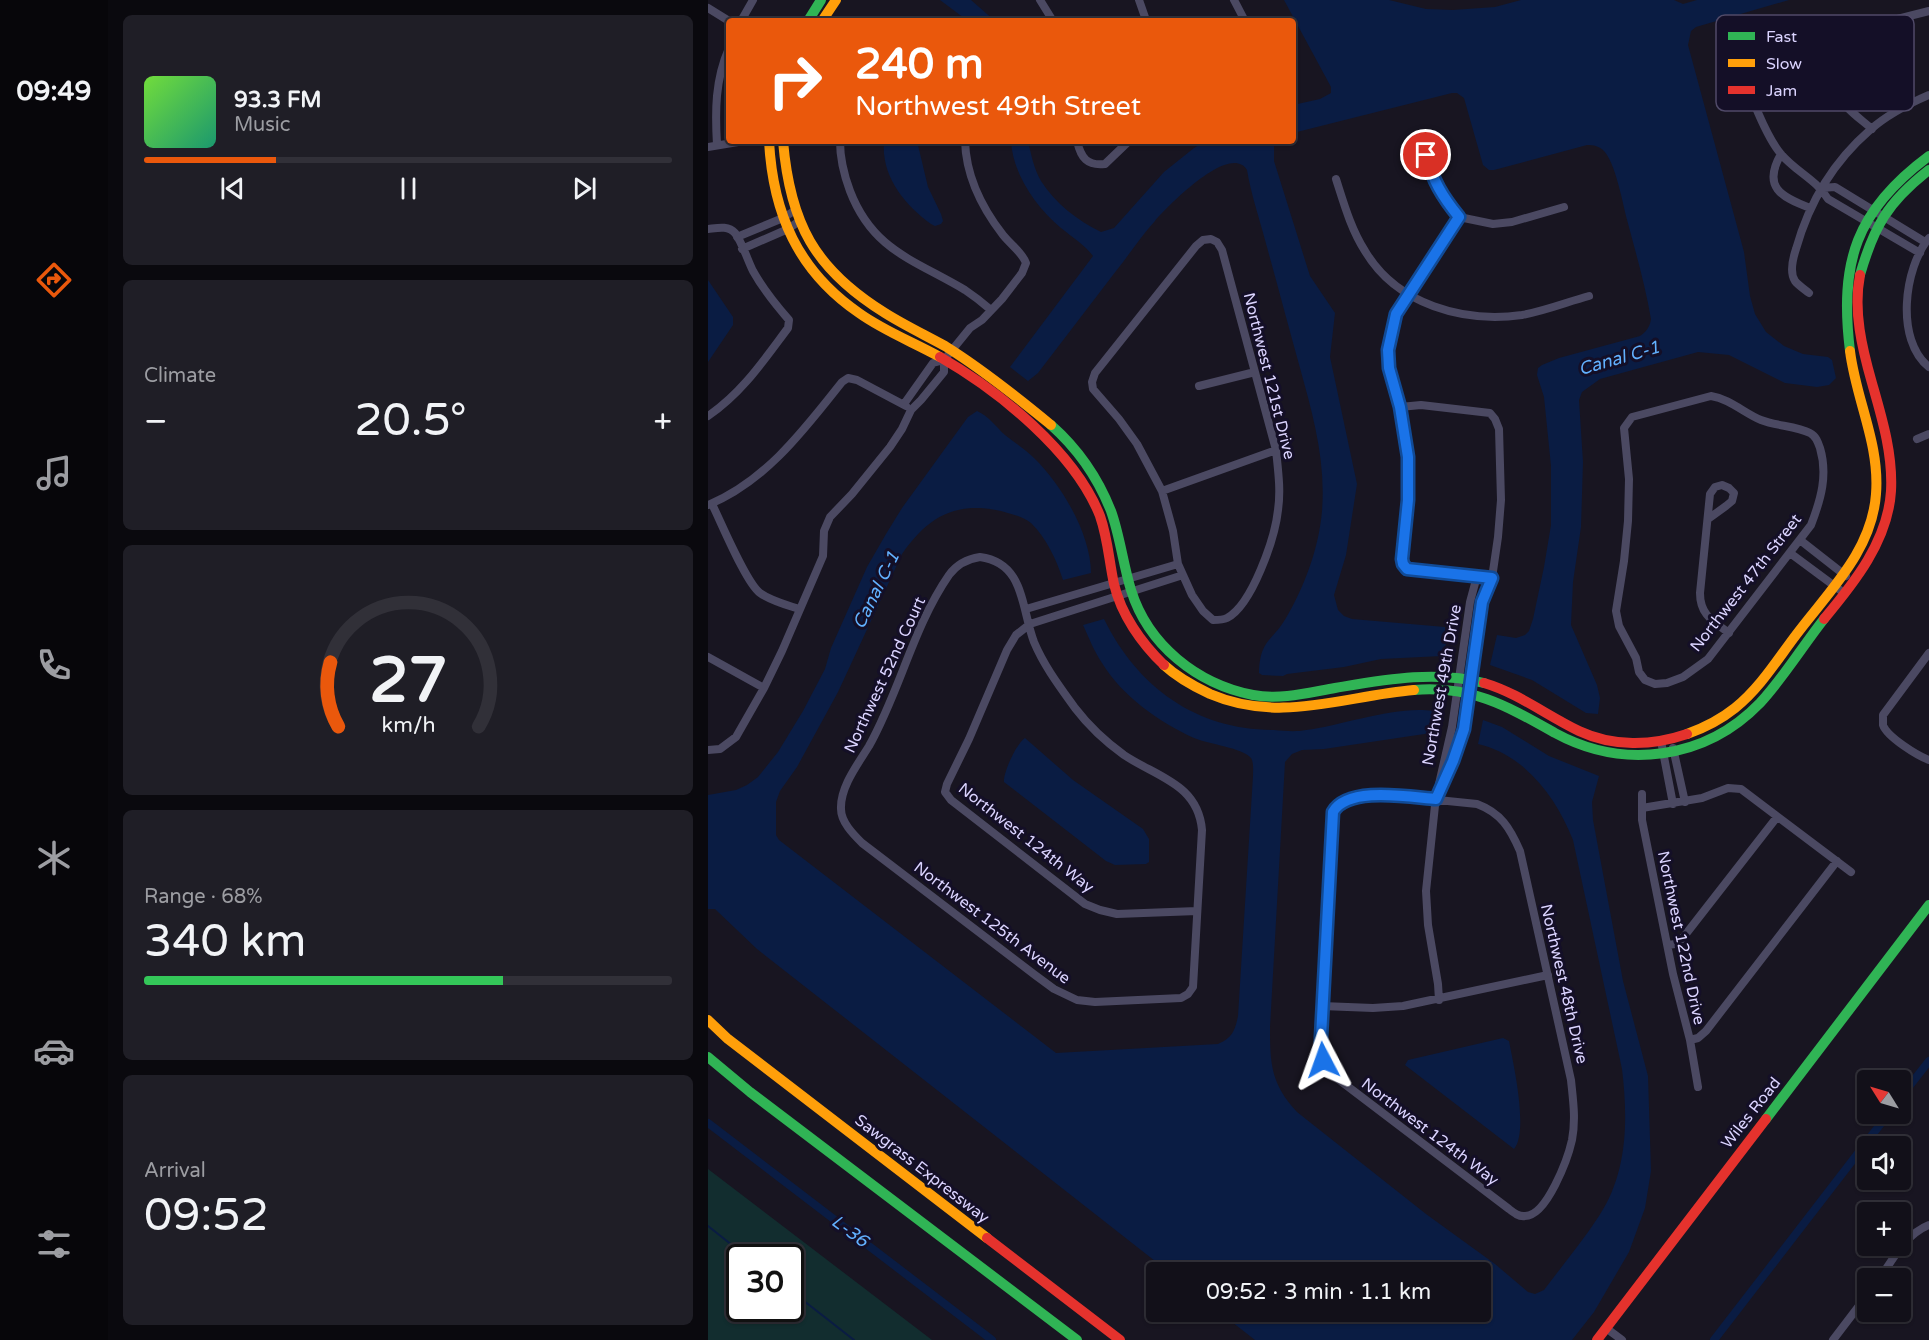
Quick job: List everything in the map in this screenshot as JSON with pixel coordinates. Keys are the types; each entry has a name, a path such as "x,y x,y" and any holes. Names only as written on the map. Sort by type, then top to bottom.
{"main road":[{"path":"810,18 821,0"},
{"path":"824,18 836,0"},
{"path":"769,144 773,180 783,218 819,277 857,312 948,355 967,375 1016,413 1063,455 1085,484 1100,516 1118,596 1137,633 1146,647 1163,664 1194,687 1218,699 1259,709 1282,710 1398,690 1434,688 1456,690 1511,707 1559,736 1591,749 1620,755 1668,753 1695,745 1723,732 1745,717 1768,694 1867,562 1886,520 1891,492 1890,463 1885,432 1857,325 1858,278 1865,252 1882,216 1904,190 1929,170"},
{"path":"783,144 785,171 794,211 798,222 826,265 854,293 1052,427 1083,460 1107,499 1116,525 1127,579 1143,619 1155,637 1182,664 1233,691 1274,697 1393,678 1458,677 1515,695 1561,723 1583,733 1607,740 1643,743 1689,734 1716,722 1744,701 1859,550 1869,528 1877,490 1877,471 1874,444 1848,346 1845,292 1850,262 1865,221 1872,210 1907,171 1929,156"},
{"name":"Wiles Road","path":"1597,1340 1929,905"},
{"name":"Sawgrass Expressway","path":"708,1020 728,1039 1120,1340"},
{"path":"708,1057 750,1092 1077,1340"}],"street":[{"path":"743,18 753,0"},
{"path":"1040,0 1051,18"},
{"path":"1138,0 1145,18"},
{"path":"1234,0 1243,18"},
{"path":"708,8 726,19"},
{"path":"1914,15 1929,11"},
{"path":"717,145 716,90 726,58"},
{"path":"1914,102 1929,95"},
{"path":"1758,111 1770,138 1781,154 1821,188 1828,199 1920,253"},
{"path":"1852,111 1872,129"},
{"path":"1809,293 1795,281 1792,273 1793,259 1810,208 1838,163 1872,129 1897,111"},
{"path":"708,147 726,144"},
{"path":"840,144 844,177 854,201 881,241 920,266 967,291 991,310"},
{"path":"904,404 933,363 948,355 970,328 982,320 1022,273 1026,263 1023,256 993,222 978,195 970,174 965,144"},
{"path":"1078,144 1083,157 1089,164 1097,165 1105,164 1126,144"},
{"path":"1781,154 1774,166 1775,187 1782,195 1810,208"},
{"path":"1426,155 1442,196 1459,217 1493,224 1512,222 1564,207"},
{"path":"1336,179 1355,233 1366,254 1386,277 1408,295 1447,311 1485,318 1525,314 1589,296"},
{"path":"1821,188 1835,187 1927,240 1908,287 1907,311 1914,350 1920,360 1929,366"},
{"path":"737,237 783,218 794,211"},
{"path":"1459,217 1396,314 1388,350 1389,368 1400,407 1408,457 1408,500 1402,559 1407,569 1492,578"},
{"path":"742,249 788,229 798,222"},
{"path":"708,229 729,229 735,234 770,298 789,320 788,328 749,380 725,404 708,416"},
{"name":"Northwest 121st Drive","path":"1162,491 1137,444 1093,389 1092,382 1095,374 1196,246 1203,240 1211,239 1217,242 1222,250 1276,450 1280,482 1278,511 1262,566 1251,589 1235,611 1225,620 1213,620 1203,611 1192,595 1183,575"},
{"path":"708,750 720,749 736,736 765,688 823,555 824,531 830,517 870,473 902,429 911,410 944,372 948,355"},
{"path":"1199,386 1255,372"},
{"path":"799,609 757,591 710,504 755,477 796,441 842,382 848,378 857,380 904,404 911,410"},
{"name":"Northwest 47th Street","path":"1711,396 1721,398 1761,420 1808,431 1814,435 1822,456 1824,479 1820,501 1811,525 1800,540 1708,659 1683,677 1666,683 1655,684 1645,680 1619,626 1616,611 1628,521 1629,479 1624,428 1627,422 1632,417 1711,396"},
{"name":"Northwest 49th Drive","path":"1400,407 1421,405 1490,413 1498,429 1501,500 1492,578 1482,602 1464,729 1436,799"},
{"path":"1917,439 1929,434"},
{"path":"1030,624 1183,575 1178,564 1173,531 1162,491 1276,450"},
{"path":"1708,519 1700,606 1709,618 1729,633"},
{"path":"1800,540 1854,581"},
{"path":"1790,552 1844,593"},
{"name":"Northwest 52nd Court","path":"840,811 846,786 873,738 931,607 950,573 959,564 969,559 980,557 993,559 1004,565 1014,577 1026,609"},
{"path":"1178,564 1026,609 1034,641 1051,675 1082,718 1121,753 1180,787 1197,808 1202,830 1197,911"},
{"name":"Northwest 49th Drive","path":"1439,1000 1428,925 1426,891 1436,799 1452,727 1470,602 1477,576"},
{"path":"1069,597 1074,610"},
{"name":"Northwest 124th Way","path":"1030,624 1016,635 1007,650 945,792 951,800 1085,904 1118,914 1197,911"},
{"path":"1929,653 1883,715 1883,725 1888,733 1919,756 1929,760"},
{"path":"708,657 765,688"},
{"path":"1666,740 1673,804"},
{"path":"1668,753 1685,802"},
{"path":"1642,808 1685,802 1735,787 1742,789 1851,872"},
{"name":"Northwest 48th Drive","path":"1323,1060 1321,1050 1322,1006 1333,812 1337,805 1345,800 1379,794 1477,804 1489,808 1512,831 1520,850 1571,1080 1575,1113 1572,1140 1564,1168 1542,1206 1534,1214 1527,1216"},
{"name":"Northwest 122nd Drive","path":"1642,794 1642,820 1673,974 1690,1040 1698,1088"},
{"name":"Northwest 125th Avenue","path":"840,811 844,822 862,843 1054,989 1077,1000 1095,1002 1181,998 1188,994 1193,987 1197,911"},
{"path":"1668,945 1682,939 1777,817"},
{"path":"1690,1040 1698,1038 1706,1030 1837,861"},
{"path":"1322,1006 1373,1008 1403,1006 1548,975"},
{"name":"Northwest 124th Way","path":"1323,1060 1343,1083 1509,1209 1518,1215 1527,1216"},
{"path":"1888,1268 1914,1233 1929,1225"},
{"path":"1833,1340 1857,1308"},
{"path":"1606,1328 1622,1340"}],"green space":[{"path":"708,1169 932,1340 708,1340"}],"water":[{"path":"940,0 971,0 992,18 964,18"},
{"name":"Canal C-1","path":"1284,0 1389,0 1426,9 1453,10 1495,7 1521,0 1674,0 1683,4 1697,0 1789,0 1737,15 1716,15 1716,21 1696,27 1691,31 1688,45 1744,252 1755,314 1766,332 1784,346 1803,354 1828,357 1832,360 1836,378 1829,385 1817,387 1785,383 1729,355 1698,352 1600,379 1582,392 1579,400 1583,462 1581,527 1573,582 1571,625 1597,685 1600,698 1598,714 1586,713 1532,680 1490,665 1497,635 1516,638 1529,631 1551,525 1551,466 1544,397 1537,375 1538,368 1559,358 1640,336 1647,329 1651,319 1612,164 1602,149 1587,145 1489,170 1483,165 1464,98 1457,93 1296,132 1296,104 1320,99 1331,93 1331,87 1296,22 1296,18 1294,18"},
{"path":"884,144 918,144 928,187 941,214 943,221 941,224 935,226 931,224 903,198 890,177"},
{"path":"1011,144 1029,144 1036,172 1053,197 1068,211 1101,232 1114,228 1164,172 1201,144 1276,144 1274,161 1310,276 1335,313 1330,357 1357,484 1346,555 1334,595 1338,610 1344,616 1352,619 1445,627 1446,644 1442,656 1381,659 1283,676 1259,673 1264,647 1286,618 1310,566 1318,538 1323,492 1314,421 1247,170 1239,164 1227,164 1199,180 1172,203 1145,233 1038,373 1028,381 1010,367 1093,256 1052,220 1035,200 1021,178"},
{"path":"708,280 733,317 733,325 708,362"},
{"name":"Canal C-1","path":"977,411 985,416 1031,455 1054,481 1080,526 1090,558 1091,573 1063,580 1050,550 1031,523 1001,511 985,508 956,510 933,521 922,530 902,554 838,692 797,767 780,791 776,802 776,835 779,840 1056,1053 1218,1044 1232,1033 1238,1016 1253,776 1252,760 1241,752 1194,738 1142,707 1110,675 1096,654 1083,625 1104,619 1118,644 1152,684 1195,713 1220,722 1246,728 1298,731 1387,713 1433,711 1435,715 1431,733 1324,749 1302,750 1292,754 1285,762 1270,1027 1272,1063 1277,1083 1297,1112 1426,1214 1495,1264 1528,1292 1535,1294 1544,1290 1586,1235 1609,1199 1616,1182 1624,1145 1624,1088 1622,1069 1573,840 1558,808 1537,780 1510,758 1478,744 1483,720 1502,727 1549,756 1599,776 1592,802 1593,820 1623,981 1648,1076 1651,1171 1645,1208 1629,1252 1594,1312 1572,1340 1255,1340 1232,1322 1491,1322 1491,1262 1156,1262 757,949 715,909 708,909 708,795 736,790 747,785 758,777 778,752 825,669 831,648 867,567 902,508 968,417"},
{"path":"1025,738 1073,780 1143,829 1149,839 1149,862 1115,865 1106,861 1004,782 1011,759"},
{"path":"1503,1038 1509,1041 1519,1096 1520,1128 1514,1149 1405,1065 1408,1060"}],"waterway":[{"path":"1911,1084 1929,1061"},
{"name":"L-36","path":"708,1123 992,1340"},
{"path":"1714,1340 1881,1124"},
{"path":"708,1226 731,1244"},
{"path":"804,1301 854,1340"}],"traffic: fast":[{"path":"810,18 821,0"},
{"path":"1850,351 1847,291 1858,240 1869,218 1884,197 1904,176 1929,156"},
{"path":"1860,275 1871,242 1884,216 1903,193 1929,170"},
{"path":"1051,425 1086,464 1106,499 1114,521 1131,590 1149,628 1177,659 1194,671 1232,690 1274,697 1409,678 1447,677 1484,683"},
{"path":"1414,690 1434,689 1471,694 1504,706 1581,745 1608,752 1635,755 1662,753 1689,747 1714,737 1738,722 1769,693 1824,619"},
{"path":"1766,1119 1929,905"},
{"path":"708,1057 750,1092 1077,1340"}],"traffic: slow":[{"path":"824,18 836,0"},
{"path":"769,144 776,193 783,216 793,239 820,279 859,313 888,331 940,357"},
{"path":"783,144 786,170 800,220 823,261 840,279 885,313 945,346 972,364 1051,425"},
{"path":"1687,734 1724,716 1752,692 1835,586 1858,552 1866,534 1873,515 1876,476 1871,440 1850,351"},
{"path":"1164,665 1186,681 1210,694 1236,703 1261,707 1312,706 1414,690"},
{"path":"708,1020 728,1039 987,1238"}],"traffic: jam":[{"path":"1824,619 1868,560 1883,527 1891,491 1886,436 1865,356 1858,316 1860,275"},
{"path":"940,357 1010,405 1033,425 1073,469 1100,516 1114,584 1127,617 1140,638 1164,665"},
{"path":"1484,683 1520,698 1579,731 1605,740 1646,743 1687,734"},
{"path":"1597,1340 1766,1119"},
{"path":"987,1238 1120,1340"}],"route":[{"path":"1323,1060 1321,1037 1333,812 1337,805 1345,800 1379,794 1436,799 1464,729 1482,602 1492,578 1407,569 1402,559 1408,500 1408,457 1404,425 1389,368 1388,350 1391,331 1396,314 1459,217 1442,196 1426,155"}]}
